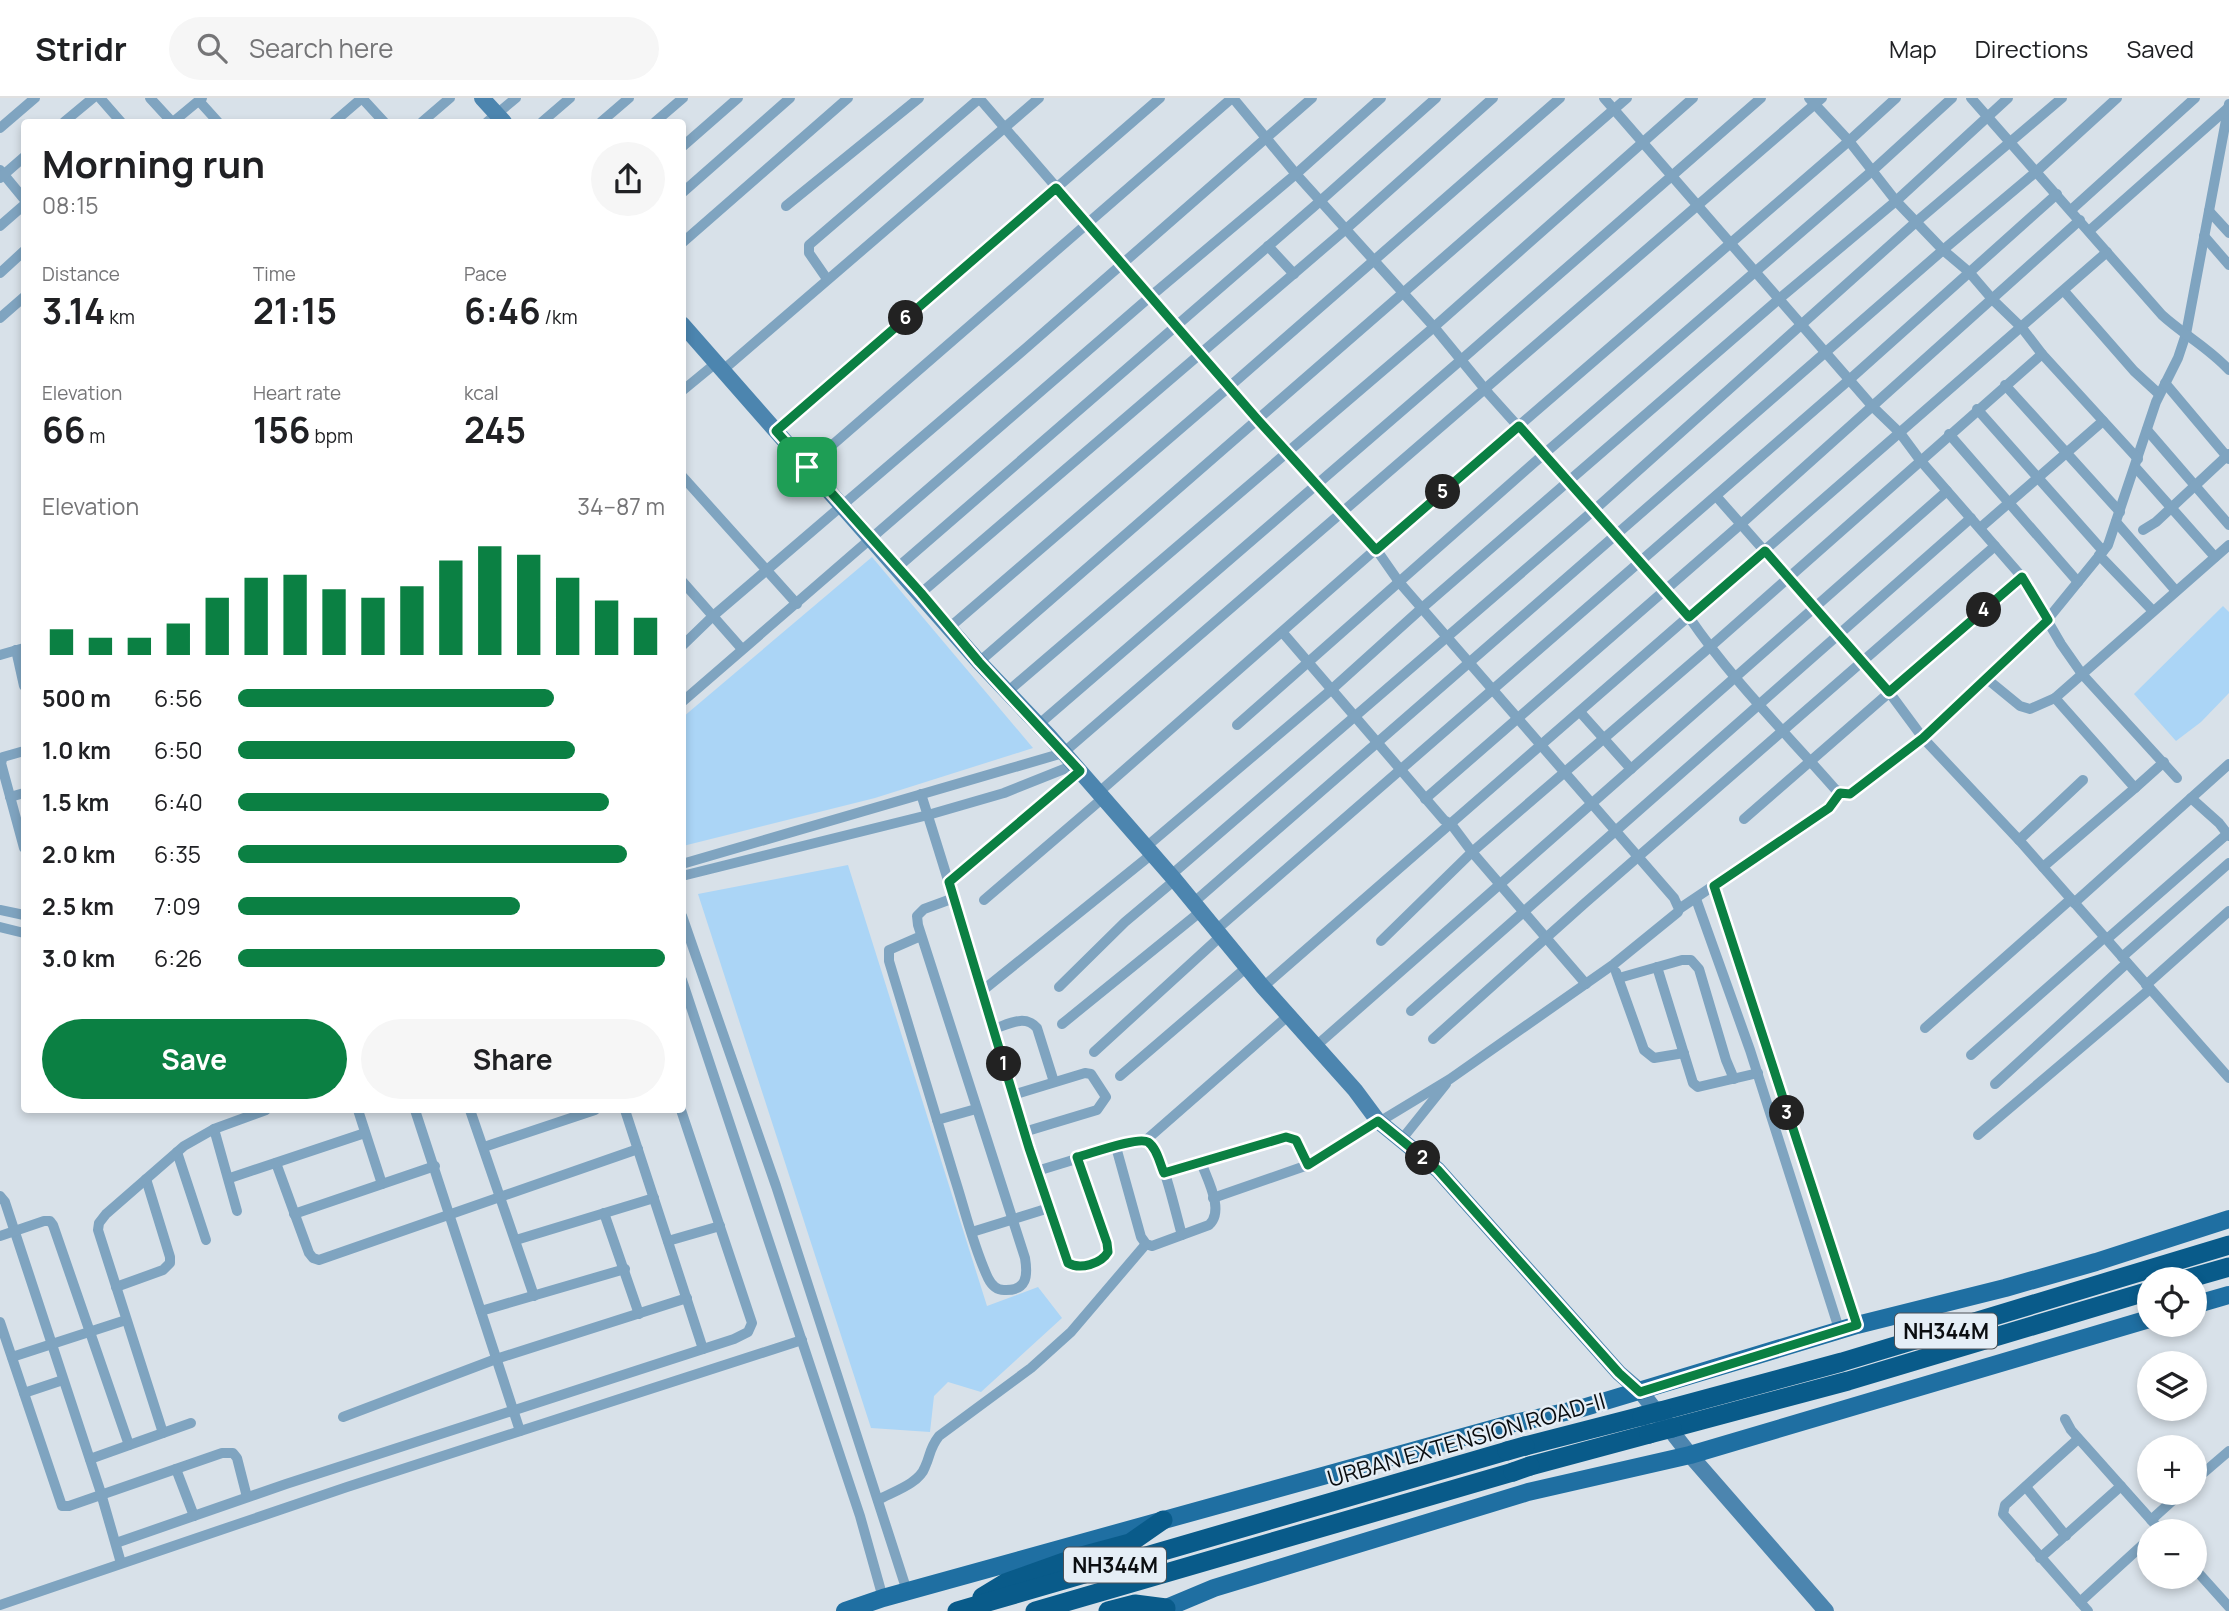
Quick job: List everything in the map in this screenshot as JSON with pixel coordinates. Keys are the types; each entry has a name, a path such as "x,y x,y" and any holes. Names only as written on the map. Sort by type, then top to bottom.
{"highway":[{"name":"URBAN EXTENSION ROAD-II","path":"1035,1611 1522,1469 1646,1425 1661,1410 1842,1363 2229,1245"},
{"path":"2207,1273 2229,1267"},
{"name":"URBAN EXTENSION ROAD-II","path":"961,1610 1516,1449 1646,1425 1672,1428 1848,1381 2137,1295"},
{"path":"961,1610 1005,1583 1078,1557 1130,1543 1163,1520"},
{"path":"1108,1611 1135,1604 1162,1610"}],"main road":[{"path":"845,1611 907,1591 1510,1424 1640,1392 1849,1329 2031,1281 2229,1219"},
{"path":"2207,1301 2229,1295"},
{"path":"1162,1610 1214,1588 1528,1492 1690,1455 2137,1323"},
{"path":"1510,1424 1528,1492"}],"street":[{"path":"0,128 34,98"},
{"path":"68,119 93,98"},
{"path":"100,98 118,119"},
{"path":"150,98 169,119"},
{"path":"338,119 362,98 381,119"},
{"path":"426,119 450,98"},
{"path":"482,98 495,119"},
{"path":"497,119 516,98"},
{"path":"546,119 570,98"},
{"path":"604,119 629,98"},
{"path":"658,119 683,98"},
{"path":"686,144 738,98"},
{"path":"686,189 790,98"},
{"path":"686,240 848,98"},
{"path":"786,206 919,98"},
{"path":"827,279 809,253 809,245 980,98 1257,419 1376,550 1399,582 1674,898 1679,909"},
{"path":"686,388 720,366 827,279 1039,98"},
{"path":"776,431 1160,98"},
{"path":"807,467 1233,98 1265,139 1689,617 1736,677 1840,793 1850,794 1923,738 2048,620 2111,540 2160,394 2178,358 2186,334 2229,106"},
{"path":"686,642 1312,98"},
{"path":"686,699 1381,98"},
{"path":"898,567 1436,98"},
{"path":"921,593 1346,229 1493,98"},
{"path":"950,627 1560,98"},
{"path":"1604,98 1826,354 1900,433 1920,460 2022,577 2082,674 2177,778"},
{"path":"979,662 1627,98"},
{"path":"1007,692 1434,327 1693,98"},
{"path":"1038,725 1761,98"},
{"path":"984,900 1376,550 1896,98"},
{"path":"1237,724 1872,171 1952,98"},
{"path":"1971,98 2162,315 2206,347 2229,370"},
{"path":"982,991 1149,850 1422,608 1896,201 2008,98"},
{"path":"1059,987 1173,877 1593,511 1916,222 2063,98"},
{"path":"1062,1024 2117,98"},
{"path":"2071,210 2195,98"},
{"path":"176,119 201,99 216,119"},
{"path":"949,882 1072,763 1342,512 1815,100 1896,201 2022,328 2103,421 2170,507 2214,557"},
{"path":"2090,231 2229,106"},
{"path":"21,159 1,174 21,195"},
{"path":"1094,1052 1218,933 2057,194"},
{"path":"0,226 21,208"},
{"path":"2209,211 2229,233"},
{"path":"1425,799 1741,524 2080,220"},
{"path":"2204,236 2229,265"},
{"path":"1268,246 1294,274"},
{"path":"1263,987 2107,252"},
{"path":"0,273 21,254"},
{"path":"2064,290 2134,371 2160,394"},
{"path":"0,302 4,315 21,300"},
{"path":"686,328 979,662 1173,877 1378,1121 1438,1170 1640,1392 1690,1455 1826,1611"},
{"path":"1381,942 1472,852 1710,647 2042,354"},
{"path":"2144,530 2157,522 2170,507 2228,456 2165,383"},
{"path":"2005,384 2067,452 2176,591"},
{"path":"1977,409 2153,611"},
{"path":"1980,528 2103,421"},
{"path":"2147,430 2229,525"},
{"path":"1949,435 2078,582"},
{"path":"686,480 797,604"},
{"path":"1316,1046 1947,491"},
{"path":"1716,496 1889,692 1923,738 2019,840 2229,1078"},
{"path":"1410,1011 1971,518"},
{"path":"1987,679 2020,706 2030,709 2055,698 2229,545"},
{"path":"1433,1039 1995,546"},
{"path":"1744,819 2022,577"},
{"path":"686,586 743,649"},
{"path":"1283,634 1425,799 1451,824 1586,984"},
{"path":"0,655 20,649"},
{"path":"2055,698 2134,788"},
{"path":"1580,712 1631,769"},
{"path":"21,751 1,752 1,763 21,828"},
{"path":"2043,867 2164,762"},
{"path":"686,863 921,794 1072,763"},
{"path":"686,875 928,815 1004,793 1072,763"},
{"path":"1925,1028 2229,764"},
{"path":"2019,840 2083,780"},
{"path":"1213,1198 1308,1165 1450,1079 1614,964 1679,909 1829,808 1840,793"},
{"path":"10,797 21,794"},
{"path":"921,794 1049,1208 1068,1263 1077,1267 1101,1261 1105,1257 1107,1243 1077,1157"},
{"path":"1971,1055 2228,835 2219,823 2191,798"},
{"path":"2219,823 2229,814"},
{"path":"1995,1084 2229,863"},
{"path":"1714,886 1849,1329"},
{"path":"921,936 893,946 888,954 937,1120 989,1280 996,1288 1015,1288 1025,1283 1028,1275 918,925 919,913 924,909 954,898"},
{"path":"1696,899 1849,1329"},
{"path":"0,910 21,914"},
{"path":"1978,1135 2148,987 2229,911"},
{"path":"0,927 21,932"},
{"path":"686,927 776,1186 907,1591"},
{"path":"1619,978 1682,960 1696,963 1734,1079"},
{"path":"1614,964 1644,1051 1654,1058 1684,1052"},
{"path":"1120,1076 1247,967"},
{"path":"1657,967 1693,1083 1698,1087 1758,1073"},
{"path":"686,992 860,1516 883,1598"},
{"path":"1145,1141 1289,1015"},
{"path":"994,1029 1022,1020 1033,1023 1054,1082"},
{"path":"1013,1095 1080,1074 1091,1074 1103,1090 1105,1101 1097,1110 1024,1132"},
{"path":"1402,1139 1450,1079"},
{"path":"937,1120 976,1109"},
{"path":"163,1433 98,1230 99,1223 146,1179 200,1135 258,1113"},
{"path":"359,1113 382,1184"},
{"path":"420,1113 520,1431"},
{"path":"471,1113 534,1296"},
{"path":"484,1147 571,1113"},
{"path":"626,1113 704,1349"},
{"path":"116,1543 322,1472 744,1335 751,1329 752,1323 682,1113"},
{"path":"214,1129 230,1178 237,1211"},
{"path":"230,1178 365,1133"},
{"path":"1164,1173 1286,1137 1296,1140 1308,1165"},
{"path":"1037,1171 1135,1141 1150,1143 1164,1173 1182,1235"},
{"path":"1116,1147 1141,1237 1146,1244 1152,1246 1209,1225 1214,1220 1216,1213 1213,1198 1201,1161"},
{"path":"276,1163 309,1253 319,1260 638,1149"},
{"path":"177,1152 206,1240"},
{"path":"294,1214 435,1166"},
{"path":"116,1287 163,1270 170,1263 146,1179"},
{"path":"0,1196 5,1202 102,1494 121,1563"},
{"path":"516,1240 654,1198"},
{"path":"972,1232 1012,1222 1049,1208"},
{"path":"604,1213 639,1314"},
{"path":"0,1237 47,1220 54,1225 129,1445"},
{"path":"668,1241 720,1226"},
{"path":"877,1500 916,1479 925,1469 930,1447 939,1436 1031,1368 1071,1332 1146,1244"},
{"path":"481,1311 625,1269"},
{"path":"343,1417 496,1359 687,1298"},
{"path":"12,1357 126,1320"},
{"path":"0,1322 60,1503 65,1507 222,1453 233,1454 239,1462 247,1497"},
{"path":"0,1605 330,1493 802,1340"},
{"path":"24,1393 63,1380"},
{"path":"2065,1419 2078,1439 2150,1519"},
{"path":"90,1459 191,1423"},
{"path":"2078,1439 2005,1505 2003,1514 2088,1611"},
{"path":"2207,1471 2228,1455"},
{"path":"176,1469 194,1516"},
{"path":"322,1472 330,1493"},
{"path":"2026,1486 2066,1536"},
{"path":"2040,1558 2121,1486"},
{"path":"2152,1519 2168,1505"},
{"path":"2080,1602 2137,1550"},
{"path":"2207,1582 2229,1607"}],"shaded area":[{"path":"872,557 1033,748 875,798 686,845 686,714"},
{"path":"2223,606 2229,612 2229,693 2201,722 2176,741 2134,694"},
{"path":"848,865 987,1306 1038,1287 1062,1318 981,1392 948,1382 934,1396 930,1432 871,1428 698,894"}],"route":[{"path":"1056,188 1257,419 1376,550 1519,426 1661,589 1689,617 1765,551 1889,692 2022,577 2048,620 1923,738 1850,794 1840,793 1829,808 1714,886 1857,1325 1640,1392 1619,1373 1438,1170 1378,1121 1308,1165 1296,1140 1286,1137 1164,1173 1155,1151 1150,1143 1145,1141 1135,1141 1077,1157 1108,1252 1101,1261 1077,1267 1068,1263 1029,1148 949,882 1080,771 979,662 921,593 807,467 776,431 1056,188"}]}
